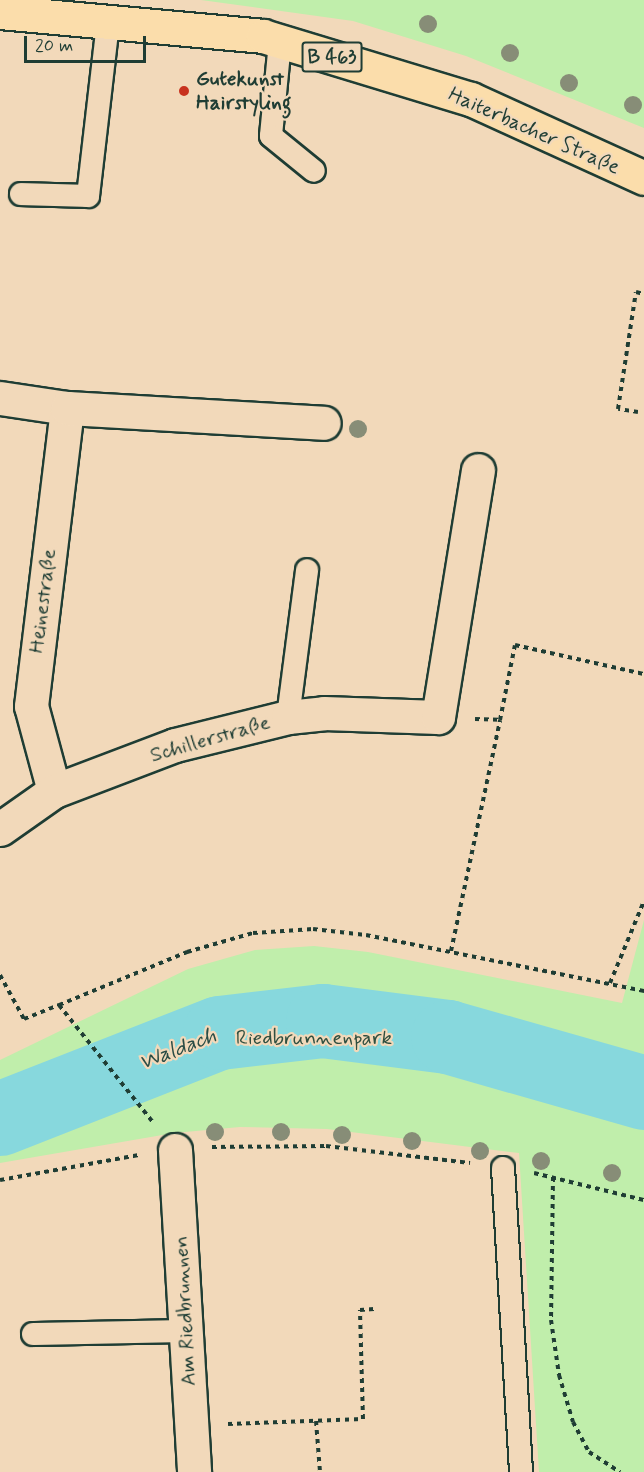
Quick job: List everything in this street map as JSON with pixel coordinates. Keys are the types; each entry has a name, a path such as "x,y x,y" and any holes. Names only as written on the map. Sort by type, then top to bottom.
{"main road":[{"name":"Haiterbacher Straße","path":"0,12 263,36 471,99 644,178"}],"street":[{"path":"0,398 67,408 324,423"},
{"name":"Heinestraße","path":"54,791 31,706 67,408"},
{"path":"438,717 478,470"},
{"name":"Schillerstraße","path":"0,829 54,791 175,745 288,717 324,712 438,717"},
{"name":"Am Riedbrunnen","path":"165,1138 186,1331 194,1472"}],"lane":[{"path":"21,194 88,196 108,22"},
{"path":"280,42 271,136 314,171"},
{"path":"288,717 307,570"},
{"path":"503,1168 520,1472"},
{"path":"33,1334 186,1331"}],"path":[{"path":"638,412 618,409 636,292 644,294"},
{"path":"451,951 515,645 644,674"},
{"path":"438,717 500,720"},
{"path":"610,983 644,901"},
{"path":"0,975 24,1019 187,952 253,933 314,929 451,951 644,992"},
{"path":"59,1005 165,1138"},
{"path":"0,1180 165,1138 240,1145 326,1146 503,1168 553,1177 644,1200"},
{"path":"553,1177 551,1320 559,1375 573,1422 590,1452 620,1472"},
{"path":"191,1426 363,1419 360,1310 374,1308"},
{"path":"316,1421 320,1472"}],"green space":[{"path":"201,0 644,0 644,128 466,56 353,21"},
{"name":"Riedbrunnenpark","path":"644,920 644,1472 539,1472 519,1153 327,1129 240,1127 174,1133 0,1163 0,1060 188,969 255,950 314,946 368,952 622,1003"}],"waterway":[{"name":"Waldach","path":"0,1119 220,1033 323,1021 448,1037 644,1093"}],"place":[{"name":"Gutekunst Hairstyling","path":"184,91"}]}
